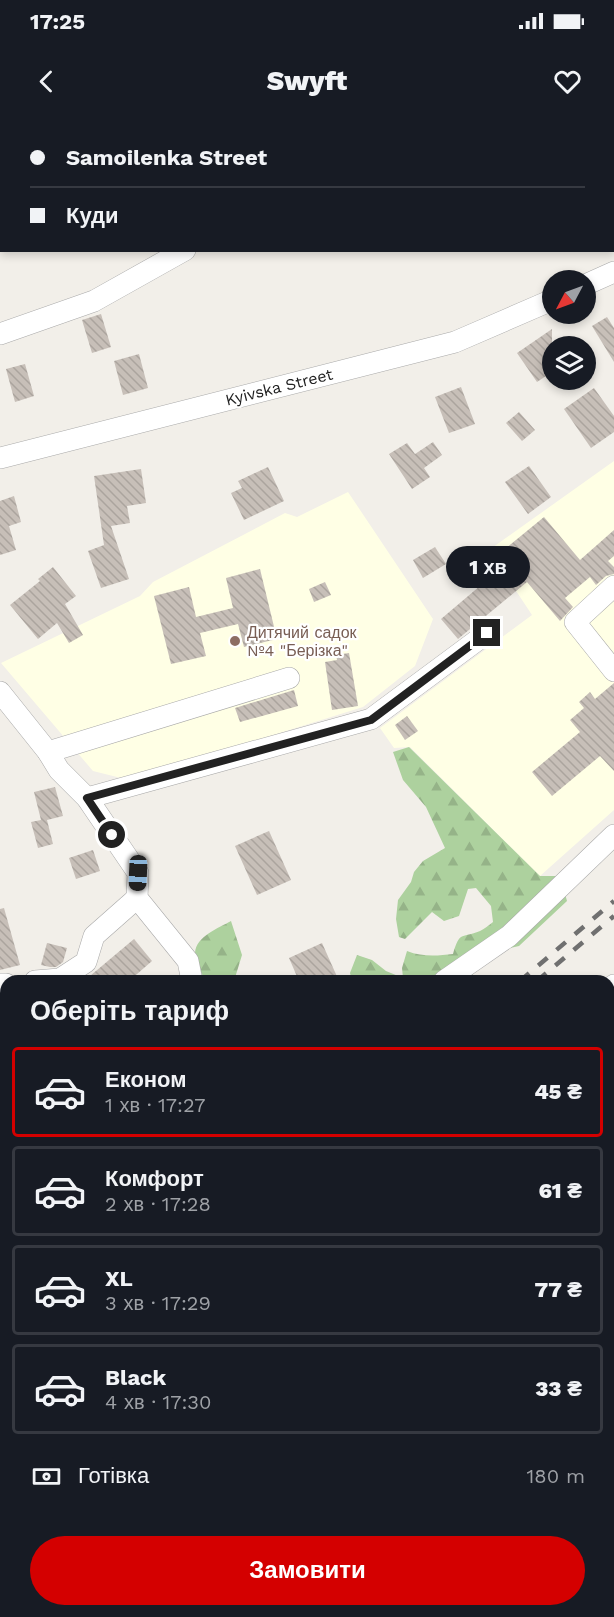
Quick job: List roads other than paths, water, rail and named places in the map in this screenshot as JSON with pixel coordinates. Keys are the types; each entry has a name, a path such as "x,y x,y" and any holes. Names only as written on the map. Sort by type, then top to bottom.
{"street":[{"path":"0,334 94,301 181,252"},
{"path":"596,280 614,272"},
{"name":"Kyivska Street","path":"0,458 455,342 542,304"},
{"path":"612,592 575,622 614,671"},
{"path":"87,798 371,720 487,633"},
{"path":"48,752 289,678"},
{"path":"0,692 60,770 87,798 138,873 136,898 94,936 86,962 66,975"},
{"path":"453,975 509,936 614,835"},
{"path":"136,898 188,961 191,975"}],"railway":[{"path":"527,975 614,901"},
{"path":"544,975 614,916"}],"place":[{"name":"Дитячий садок №4 \"Берізка\"","path":"235,641"}]}
